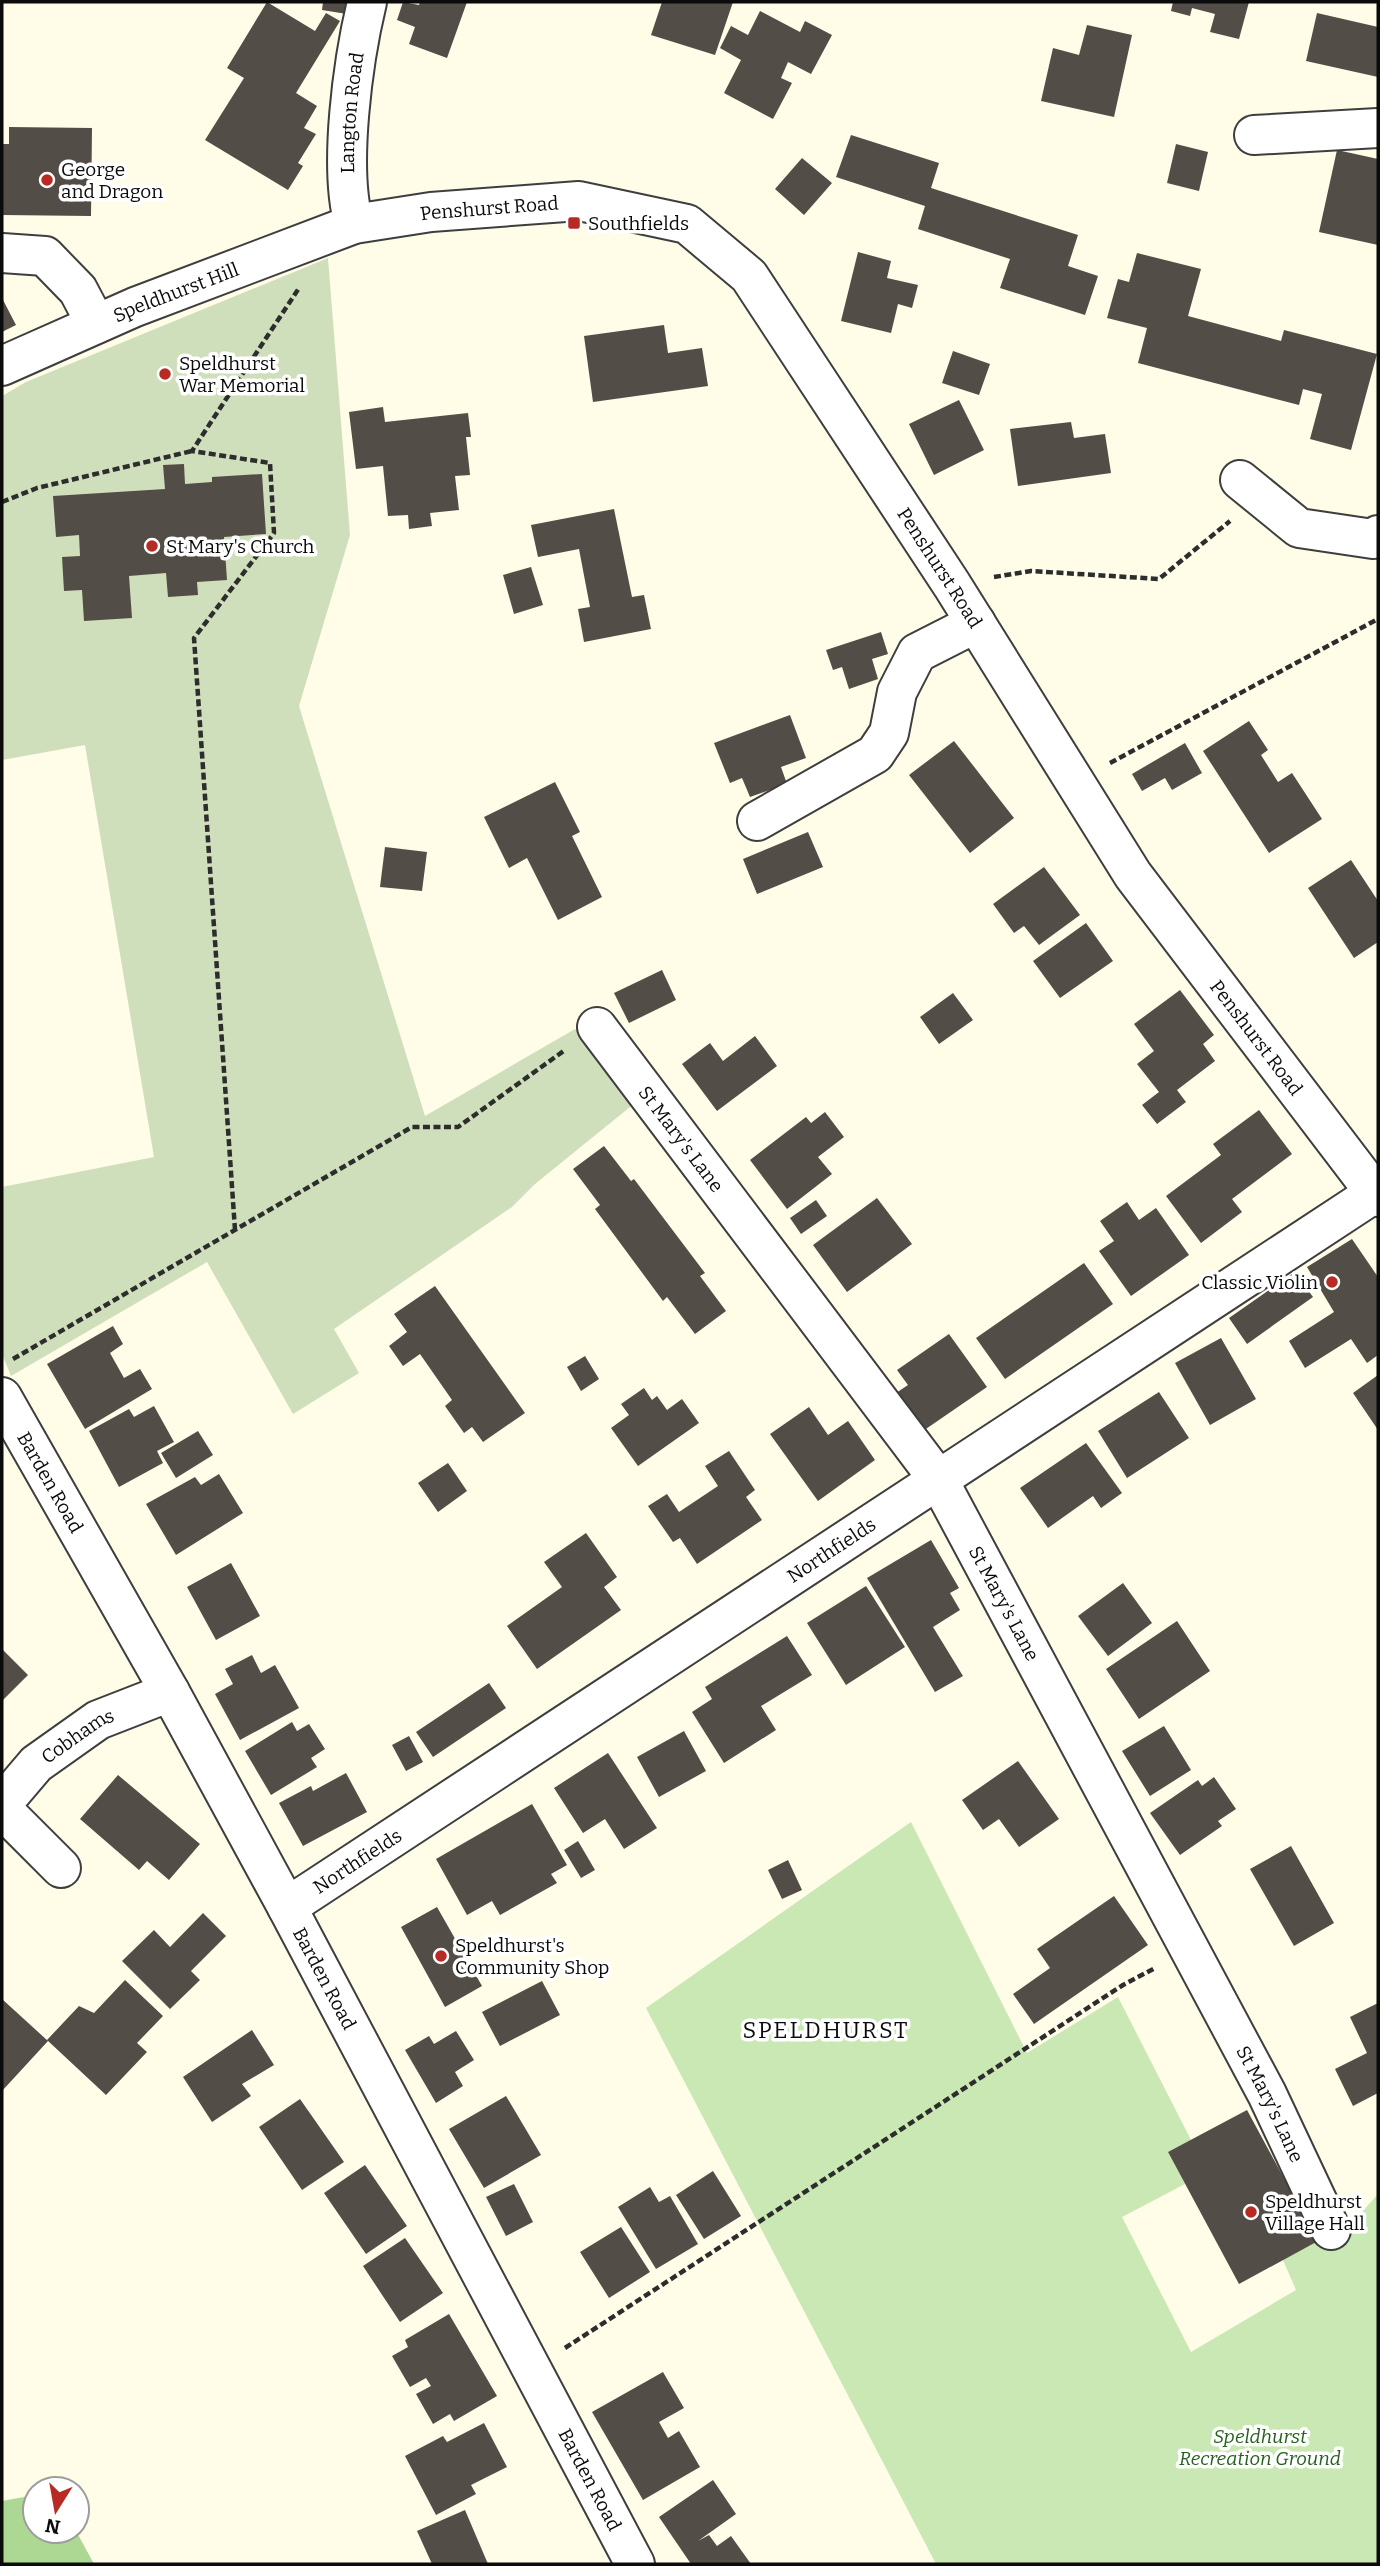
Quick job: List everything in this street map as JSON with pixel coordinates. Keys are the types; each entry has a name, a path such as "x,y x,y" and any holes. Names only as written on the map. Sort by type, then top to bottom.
{"street":[{"name":"Langton Road","path":"354,224 346,199 354,56 367,2"},
{"path":"1254,135 1378,128"},
{"name":"Penshurst Road","path":"354,224 431,212 579,201 687,224 749,276 952,584 1133,875 1377,1195"},
{"name":"Speldhurst Hill","path":"2,366 96,324 354,224"},
{"path":"2,253 45,256 78,290 96,324"},
{"path":"1251,488 1299,528 1373,539 1378,536"},
{"path":"757,821 875,754 889,733 897,692 917,653 976,623"},
{"name":"St Mary's Lane","path":"597,1027 938,1479 1267,2094 1331,2230"},
{"name":"Northfields","path":"287,1907 938,1479 1377,1195"},
{"name":"Barden Road","path":"2,1397 170,1692 287,1907 635,2564"},
{"name":"Cobhams","path":"61,1868 2,1806 36,1765 98,1720 170,1692"}],"path":[{"path":"192,451 305,279"},
{"path":"2,502 37,488 192,451 270,463 274,533 194,638 235,1230"},
{"path":"952,584 1031,571 1159,579 1251,488"},
{"path":"1075,782 1378,619"},
{"path":"2,1365 411,1127 458,1127 597,1027"},
{"path":"533,2369 1123,1985 1189,1949"}],"green space":[{"path":"328,258 350,535 299,706 425,1116 575,1029 635,1103 535,1184 512,1207 334,1329 359,1373 293,1414 207,1262 11,1376 2,1354 2,1187 154,1157 85,745 2,760 2,396 26,382"},
{"name":"Speldhurst Recreation Ground","path":"911,1822 1027,2053 1118,1997 1191,2140 1168,2152 1185,2184 1122,2217 1191,2352 1296,2290 1283,2260 1361,2213 1378,2194 1378,2564 936,2564 646,2008"},
{"path":"21,2498 21,2545 84,2545 94,2564 2,2564 2,2501"}],"building":[{"path":"267,2 315,31 326,13 340,21 296,93 317,106 304,128 316,134 298,163 303,166 288,190 205,140 244,78 227,68"},
{"path":"323,2 355,2 353,15 322,10"},
{"path":"403,2 419,5 420,2 467,2 447,58 409,44 415,27 397,20"},
{"path":"662,2 733,2 715,55 651,35"},
{"path":"1173,2 1249,2 1239,39 1210,32 1215,14 1192,8 1190,16 1171,11"},
{"path":"760,11 800,32 805,21 832,35 811,74 788,62 781,78 792,83 773,119 724,93 741,60 720,48 731,26 748,35"},
{"path":"1317,13 1378,27 1378,77 1306,61"},
{"path":"1087,25 1132,35 1114,117 1041,101 1053,48 1079,55"},
{"name":"George and Dragon","path":"9,127 92,128 91,216 2,215 2,144 9,144"},
{"path":"851,135 939,163 931,188 1078,235 1068,266 1098,276 1085,315 1000,288 1010,259 918,229 925,206 836,177"},
{"path":"1176,144 1208,152 1199,191 1167,183"},
{"path":"1337,150 1378,159 1378,245 1319,232"},
{"path":"802,158 832,183 804,215 775,189"},
{"path":"858,252 891,261 887,278 918,285 912,308 898,304 891,333 841,321"},
{"path":"1137,253 1201,269 1188,316 1281,341 1284,330 1377,354 1351,450 1310,439 1322,394 1303,389 1299,405 1138,363 1147,328 1107,318 1118,279 1129,282"},
{"path":"2,298 16,325 2,332"},
{"path":"664,325 668,353 702,348 708,386 593,402 584,336"},
{"path":"953,351 990,364 979,395 942,383"},
{"path":"959,400 984,450 934,475 909,424"},
{"path":"383,407 385,422 468,413 471,437 466,437 470,475 455,476 459,510 430,513 432,526 409,529 408,515 388,516 383,466 356,469 349,412"},
{"path":"1071,422 1074,438 1105,434 1111,473 1018,486 1010,429"},
{"name":"St Mary's Church","path":"184,464 185,484 212,482 212,477 262,474 266,534 224,537 227,580 197,582 198,595 168,597 166,573 129,576 132,618 84,621 82,590 64,591 62,557 80,556 79,535 56,537 53,496 165,489 163,465"},
{"path":"614,509 632,597 644,595 651,629 584,642 578,609 590,607 579,549 538,557 531,525"},
{"path":"531,567 543,605 514,614 503,575"},
{"path":"881,632 888,654 872,659 878,679 849,689 842,667 833,670 826,650"},
{"path":"790,715 806,758 781,767 787,784 750,797 742,778 730,783 714,743"},
{"path":"1249,721 1268,750 1261,755 1278,782 1292,773 1322,819 1269,853 1203,751"},
{"path":"954,741 1014,818 970,853 909,775"},
{"path":"1185,743 1202,773 1172,790 1165,778 1142,791 1132,774"},
{"path":"555,782 580,832 572,836 602,897 558,920 527,858 509,868 484,817"},
{"path":"808,832 823,867 757,894 743,859"},
{"path":"385,847 427,852 422,891 380,887"},
{"path":"1351,860 1378,901 1378,942 1354,958 1308,888"},
{"path":"1044,867 1080,915 1039,945 1024,926 1014,933 993,904"},
{"path":"1086,923 1113,961 1060,998 1033,961"},
{"path":"662,970 676,1000 629,1023 614,993"},
{"path":"1180,990 1214,1035 1203,1044 1215,1061 1177,1090 1186,1102 1157,1124 1142,1105 1159,1092 1137,1064 1154,1051 1134,1024"},
{"path":"953,993 973,1020 939,1044 920,1017"},
{"path":"755,1036 777,1066 717,1111 682,1064 710,1043 723,1061"},
{"path":"1259,1110 1292,1154 1232,1199 1242,1212 1201,1243 1166,1196 1221,1155 1213,1144"},
{"path":"825,1112 844,1137 818,1157 832,1174 787,1209 750,1160 806,1117 811,1123"},
{"path":"604,1146 631,1181 634,1179 705,1273 700,1276 726,1311 695,1334 667,1297 663,1301 595,1209 600,1205 573,1169"},
{"path":"877,1198 912,1244 847,1292 813,1245"},
{"path":"816,1200 827,1216 801,1234 790,1218"},
{"path":"1127,1202 1139,1220 1156,1208 1189,1255 1131,1296 1099,1251 1114,1241 1100,1221"},
{"path":"1352,1239 1378,1277 1378,1355 1367,1363 1351,1339 1305,1368 1289,1341 1334,1312 1307,1267"},
{"path":"1084,1263 1113,1304 1005,1379 976,1338"},
{"path":"1295,1272 1313,1297 1247,1344 1229,1318"},
{"path":"435,1286 525,1413 483,1442 472,1427 464,1433 445,1406 452,1400 420,1354 403,1366 389,1346 407,1332 394,1314"},
{"path":"113,1326 123,1344 110,1353 124,1378 140,1369 152,1389 85,1429 47,1364"},
{"path":"949,1334 987,1387 920,1433 893,1395 908,1385 897,1370"},
{"path":"1221,1338 1256,1399 1210,1425 1175,1363"},
{"path":"585,1356 599,1379 581,1391 567,1367"},
{"path":"1378,1375 1378,1430 1353,1393"},
{"path":"644,1388 652,1400 657,1396 667,1410 682,1399 699,1423 638,1466 611,1428 629,1415 621,1404"},
{"path":"1159,1392 1189,1438 1127,1478 1098,1431"},
{"path":"154,1406 174,1442 157,1451 163,1463 119,1487 89,1431 129,1409 134,1417"},
{"path":"809,1407 828,1435 848,1421 875,1460 818,1501 770,1434"},
{"path":"198,1431 213,1455 176,1478 161,1453"},
{"path":"1086,1443 1122,1493 1101,1508 1093,1496 1048,1528 1020,1488"},
{"path":"729,1451 755,1490 746,1497 762,1520 697,1564 680,1538 673,1542 648,1506 667,1494 679,1512 718,1486 705,1466"},
{"path":"448,1463 467,1491 438,1512 418,1483"},
{"path":"219,1474 243,1513 176,1555 146,1504 195,1477 201,1485"},
{"path":"586,1533 617,1577 604,1587 621,1610 537,1669 507,1626 562,1587 544,1562"},
{"path":"931,1540 959,1588 950,1593 960,1610 933,1627 963,1676 935,1692 867,1578"},
{"path":"231,1563 260,1616 216,1640 187,1587"},
{"path":"1123,1583 1152,1623 1108,1656 1078,1616"},
{"path":"866,1586 905,1647 846,1685 807,1623"},
{"path":"1177,1621 1210,1671 1139,1719 1106,1669"},
{"path":"787,1636 812,1675 761,1706 776,1730 724,1763 692,1712 712,1699 705,1687"},
{"path":"2,1649 28,1675 2,1701"},
{"path":"252,1655 261,1673 275,1665 299,1708 240,1740 215,1694 233,1684 225,1669"},
{"path":"489,1683 506,1708 433,1757 416,1732"},
{"path":"292,1722 297,1731 309,1724 325,1749 311,1758 317,1767 271,1795 245,1751"},
{"path":"1164,1726 1191,1770 1150,1796 1122,1751"},
{"path":"684,1731 706,1771 659,1797 637,1757"},
{"path":"409,1736 423,1762 406,1771 392,1745"},
{"path":"608,1753 657,1828 624,1849 605,1819 583,1833 554,1788"},
{"path":"1018,1761 1059,1819 1019,1847 999,1819 983,1830 962,1800"},
{"path":"346,1773 367,1812 303,1846 279,1803 311,1786 313,1791"},
{"path":"118,1775 200,1844 169,1880 147,1861 139,1870 80,1819"},
{"path":"1214,1777 1236,1809 1218,1821 1222,1826 1180,1855 1150,1813 1198,1780 1202,1786"},
{"path":"532,1804 567,1865 551,1874 557,1883 500,1915 492,1901 467,1915 436,1859"},
{"path":"578,1841 595,1870 581,1878 564,1850"},
{"path":"1291,1846 1334,1923 1294,1946 1250,1869"},
{"path":"788,1860 802,1890 782,1899 768,1870"},
{"path":"1114,1896 1148,1945 1034,2024 1013,1994 1050,1968 1037,1949"},
{"name":"Speldhurst's Community Shop","path":"437,1907 482,1986 445,2007 401,1927"},
{"path":"203,1913 226,1936 191,1971 200,1980 170,2009 122,1961 154,1930 170,1947"},
{"path":"125,1980 163,2016 137,2043 147,2052 106,2095 47,2040 79,2006 94,2013"},
{"path":"542,1981 560,2015 500,2046 482,2012"},
{"path":"2,1999 48,2041 2,2091"},
{"path":"1378,2003 1378,2093 1353,2106 1335,2069 1367,2053 1350,2017"},
{"path":"252,2030 274,2065 242,2084 251,2096 212,2122 183,2077"},
{"path":"456,2031 474,2060 455,2072 463,2086 436,2103 405,2050 429,2036 434,2044"},
{"path":"506,2096 541,2155 484,2188 449,2129"},
{"path":"300,2099 344,2162 302,2190 259,2127"},
{"name":"Speldhurst Village Hall","path":"1247,2110 1318,2241 1239,2284 1168,2152"},
{"path":"365,2165 407,2226 366,2254 324,2193"},
{"path":"713,2171 741,2216 704,2239 676,2195"},
{"path":"514,2184 533,2222 506,2236 486,2197"},
{"path":"650,2187 659,2202 670,2196 698,2244 656,2269 618,2207"},
{"path":"621,2227 650,2272 609,2298 580,2252"},
{"path":"405,2238 443,2293 400,2322 363,2266"},
{"path":"449,2314 497,2396 454,2421 450,2414 433,2424 416,2394 431,2386 426,2378 410,2387 392,2356 408,2347 405,2340"},
{"path":"663,2372 684,2408 659,2422 668,2438 679,2431 700,2467 643,2500 592,2412"},
{"path":"484,2423 507,2467 471,2485 476,2494 436,2515 405,2456 443,2436 447,2442"},
{"path":"713,2480 736,2514 698,2541 709,2535 717,2546 731,2536 751,2564 691,2564 659,2517"},
{"path":"465,2510 488,2564 432,2564 417,2531"}],"place":[{"name":"George and Dragon","path":"47,180"},
{"name":"Southfields","path":"574,223"},
{"name":"Speldhurst War Memorial","path":"165,374"},
{"name":"St Mary's Church","path":"152,546"},
{"name":"Classic Violin","path":"1332,1282"},
{"name":"Speldhurst's Community Shop","path":"441,1956"},
{"name":"Speldhurst Village Hall","path":"1251,2212"}],"district":[{"name":"SPELDHURST","path":"826,2030"}]}
